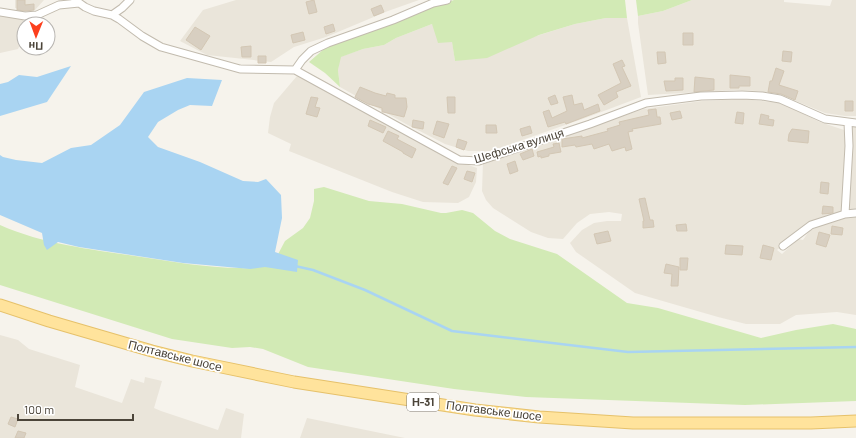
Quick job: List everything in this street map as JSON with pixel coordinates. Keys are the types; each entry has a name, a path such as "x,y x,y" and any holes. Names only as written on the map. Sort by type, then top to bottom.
{"main road":[{"name":"Полтавське шосе","path":"0,305 64,326 192,362 294,382 475,410 539,417 633,423 803,423 856,421"}],"street":[{"path":"112,15 130,0"},
{"path":"295,70 311,51 328,43 393,20 433,3 447,0"},
{"path":"0,12 25,16 37,15 59,5 77,1"},
{"name":"Шефська вулиця","path":"77,1 94,11 112,15 142,36 161,46 210,62 240,69 295,70 459,160 479,161 486,159 590,124 646,103 701,96 742,95 780,99 825,119 852,122"},
{"path":"845,214 852,122"},
{"path":"783,246 811,225 845,214 856,213"}],"shaded area":[{"path":"15,0 44,0 35,10 15,8"},
{"path":"236,0 419,0 388,11 326,37 294,47 271,62 207,55 180,41 203,10"},
{"path":"692,0 784,0 784,2 830,6 832,0 856,0 856,116 825,113 779,94 757,91 735,90 648,95 638,16 663,11"},
{"path":"0,14 16,16 16,49 0,53"},
{"path":"606,18 627,18 641,97 491,151 468,151 445,144 340,87 338,70 340,57 363,49 384,45 396,38 432,24 452,41 455,61 575,24"},
{"path":"297,76 333,92 460,162 477,168 476,182 469,197 458,203 423,202 392,192 289,151 291,144 268,133 274,103"},
{"path":"743,99 781,103 820,122 844,130 846,147 841,211 808,224 777,250 782,254 798,239 803,240 809,231 825,224 846,218 856,217 856,315 837,312 796,315 780,324 746,324 635,293 576,252 570,243 582,230 594,223 621,221 622,214 609,212 590,214 577,223 563,239 548,238 531,232 493,208 486,200 482,191 483,162 644,109 702,101"},
{"path":"852,127 856,127 856,210 848,210"},
{"path":"0,335 18,340 29,349 80,365 75,387 122,403 131,379 144,383 145,377 162,381 154,408 161,411 218,430 226,408 244,414 241,438 0,438"},
{"path":"307,418 405,438 300,438"}],"green space":[{"path":"454,0 625,0 627,18 606,18 575,24 539,35 487,58 455,61 452,42 438,43 432,24 396,38 384,45 363,49 341,57 338,70 340,87 325,73 309,62 324,49 360,33"},
{"path":"636,0 692,0 663,11 638,16"},
{"path":"324,187 369,201 402,204 441,213 462,210 473,213 495,231 510,239 557,254 627,303 658,308 761,338 833,324 856,329 856,401 745,405 526,397 454,389 308,367 263,349 250,347 232,348 172,339 0,285 0,225 33,237 101,251 215,267 248,268 268,266 276,258 285,241 303,228 310,218 314,201 314,189"}],"water":[{"path":"71,66 47,102 0,116 0,84 8,82 19,75 37,77"},
{"path":"187,78 222,80 212,106 190,105 178,110 158,122 148,137 158,147 200,162 243,181 258,182 266,179 281,195 282,218 275,252 298,260 297,272 265,267 250,269 183,263 79,247 58,242 47,250 44,245 42,233 0,215 0,155 16,160 42,163 71,148 91,145 120,125 144,92"}],"building":[{"path":"17,0 25,0 25,5 34,4 34,10 17,10"},
{"path":"314,0 317,12 309,14 306,2"},
{"path":"381,5 384,12 374,16 371,9"},
{"path":"333,24 335,31 326,34 324,27"},
{"path":"195,27 210,36 201,50 186,40"},
{"path":"303,32 305,40 293,43 291,35"},
{"path":"683,33 693,33 693,45 683,45"},
{"path":"251,46 251,57 242,57 241,47"},
{"path":"783,51 792,52 791,62 782,61"},
{"path":"657,52 665,52 666,63 658,64"},
{"path":"258,56 266,56 266,63 258,63"},
{"path":"622,60 625,66 622,67 631,86 616,92 618,97 604,105 598,95 621,83 613,64"},
{"path":"776,68 784,71 779,85 798,91 795,100 781,94 768,92 770,81 772,81"},
{"path":"730,75 750,77 750,86 730,88"},
{"path":"695,77 714,79 714,90 694,92"},
{"path":"675,78 683,78 683,90 666,91 664,81 675,81"},
{"path":"360,87 386,96 387,93 395,95 395,98 406,98 407,107 404,117 382,112 382,108 368,104 355,97"},
{"path":"555,95 558,103 551,105 548,98"},
{"path":"572,95 574,105 582,103 584,110 598,104 600,111 566,124 565,122 548,127 543,112 549,110 552,118 567,111 563,97"},
{"path":"311,97 318,98 315,107 320,108 317,117 306,114"},
{"path":"447,97 455,97 455,113 448,113"},
{"path":"845,101 853,101 853,111 845,111"},
{"path":"656,109 657,117 660,117 661,124 632,129 633,131 628,132 632,149 626,151 625,147 612,151 609,144 594,149 592,144 576,147 575,145 562,147 562,139 582,136 582,138 608,131 607,129 620,125 619,122 649,115 648,110"},
{"path":"680,111 682,118 672,120 670,113"},
{"path":"737,112 744,113 743,124 735,123"},
{"path":"761,114 769,116 768,119 774,120 773,126 759,124"},
{"path":"370,120 386,127 383,133 368,126"},
{"path":"413,120 424,122 423,129 412,127"},
{"path":"437,121 449,124 444,138 433,134"},
{"path":"486,125 496,125 497,133 486,133"},
{"path":"530,126 532,133 522,136 520,129"},
{"path":"792,129 809,131 808,143 788,141 789,134"},
{"path":"388,131 399,136 397,139 416,149 412,158 383,141"},
{"path":"458,139 467,142 464,150 456,147"},
{"path":"559,143 561,152 549,154 549,156 541,158 541,156 538,157 537,152 554,147 553,144"},
{"path":"532,149 534,156 523,160 520,154"},
{"path":"515,161 518,171 510,174 507,164"},
{"path":"452,166 457,168 448,185 443,183"},
{"path":"467,171 475,173 472,182 464,179"},
{"path":"821,182 829,183 828,194 820,193"},
{"path":"645,198 650,220 653,220 654,227 643,228 644,221 639,199"},
{"path":"823,206 833,207 833,213 822,214"},
{"path":"686,224 687,231 677,231 676,225"},
{"path":"832,226 843,228 842,235 831,234"},
{"path":"608,231 611,241 597,244 594,234"},
{"path":"819,232 830,235 826,247 816,244"},
{"path":"726,245 743,246 742,255 725,254"},
{"path":"763,245 774,248 771,260 760,258"},
{"path":"680,258 688,258 687,270 680,270"},
{"path":"666,264 679,267 678,286 671,286 672,274 664,273"},
{"path":"11,417 18,419 15,427 8,424"},
{"path":"18,431 26,433 24,438 15,438"}],"waterway":[{"path":"295,266 313,270 365,290 452,331 628,352 856,347"}]}
